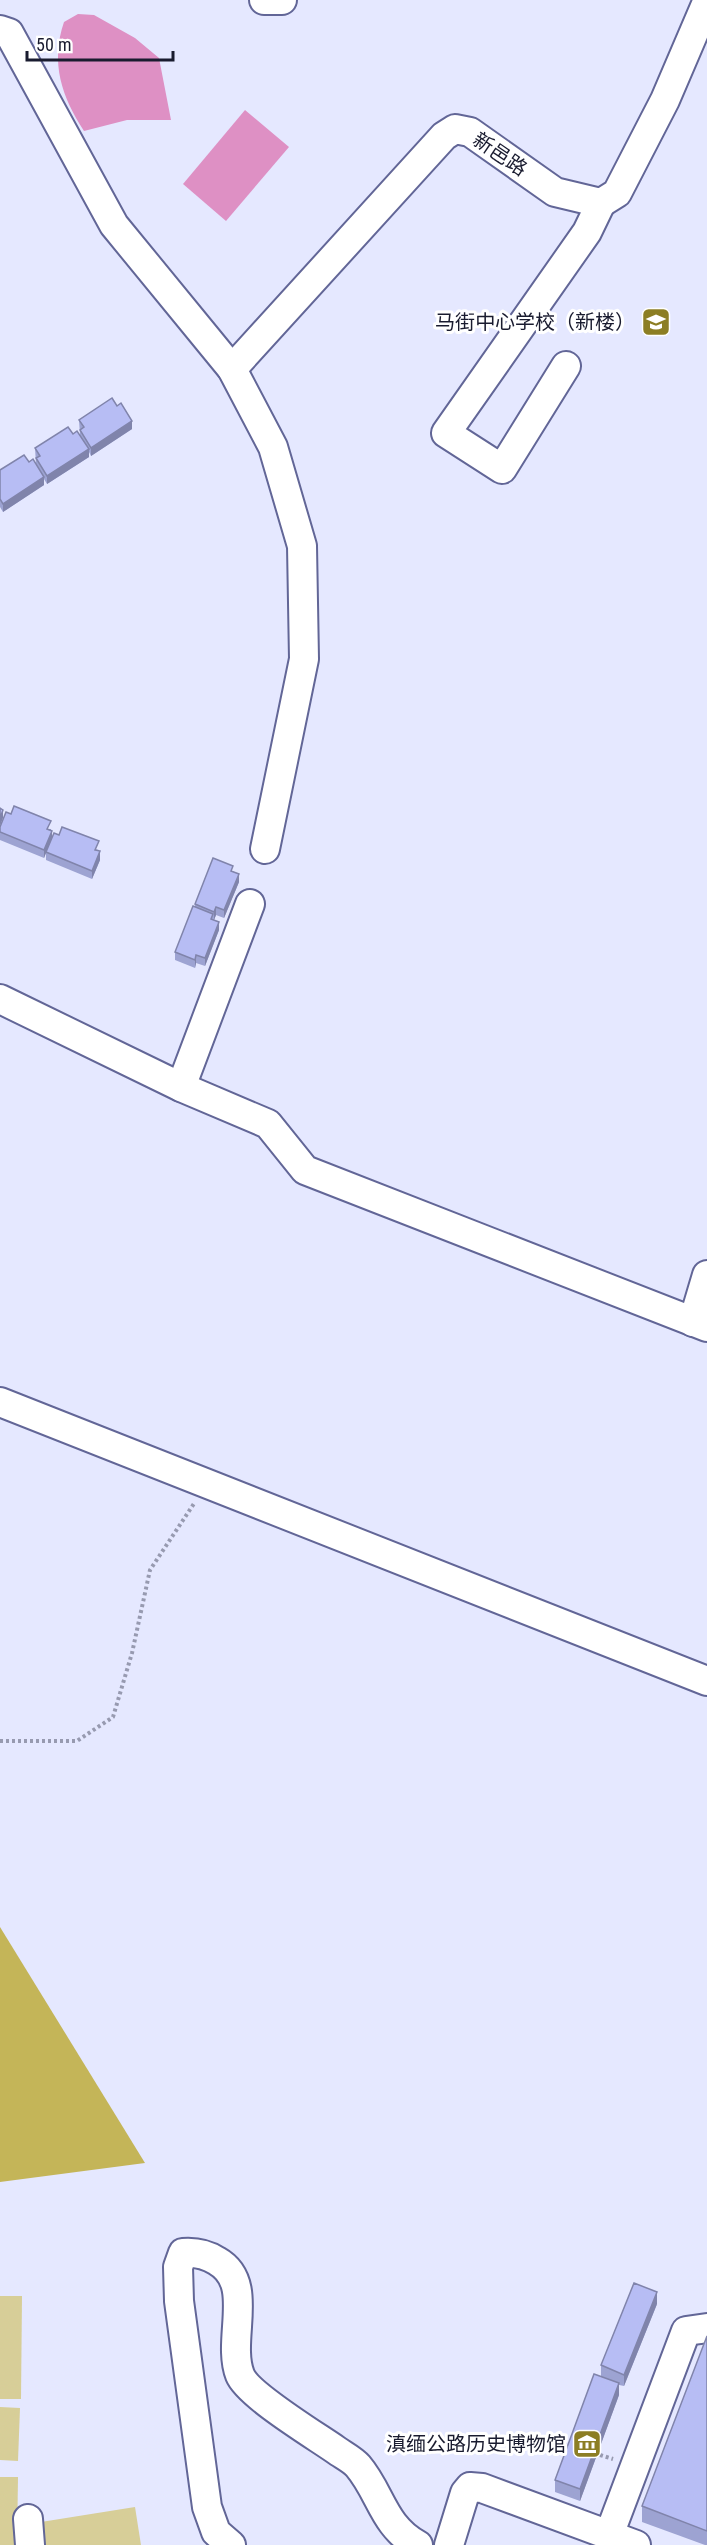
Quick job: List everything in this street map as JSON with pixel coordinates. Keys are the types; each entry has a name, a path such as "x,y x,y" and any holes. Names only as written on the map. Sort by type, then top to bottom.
{"street":[{"path":"264,0 282,0"},
{"path":"566,366 502,469 446,433 587,232 601,203 616,194 665,100 707,2"},
{"path":"0,30 9,33 114,225 232,369 273,447 302,546 304,659 265,849"},
{"name":"新邑路","path":"232,369 444,136 455,129 470,132 555,192 601,203"},
{"path":"181,1087 250,904"},
{"path":"0,999 181,1087 268,1124 305,1170 700,1325 707,1275"},
{"path":"0,1402 707,1681"},
{"path":"206,2545 208,2510 179,2301 179,2263 183,2253 194,2252 208,2256 226,2266 236,2282 234,2346 242,2378 262,2398 358,2466 388,2519 418,2545"},
{"path":"609,2535 686,2331 707,2328"},
{"path":"449,2545 465,2493 470,2487 482,2488 636,2545"},
{"path":"208,2510 216,2532 231,2545"}],"path":[{"path":"0,1741 77,1741 113,1717 132,1653 150,1570 206,1484"}],"shaded area":[{"path":"78,14 94,15 135,38 159,58 171,120 127,120 84,131 64,92 58,66 60,37 64,22"},
{"path":"245,110 289,147 226,221 183,184"},
{"path":"0,1927 145,2163 0,2182"},
{"path":"0,2296 22,2296 21,2399 0,2399"},
{"path":"0,2407 20,2408 18,2461 0,2460"},
{"path":"0,2477 18,2477 17,2545 0,2545"},
{"path":"135,2507 141,2545 44,2545 41,2522"}],"building":[{"path":"112,398 117,406 121,403 132,421 91,448 80,430 84,427 79,420"},
{"path":"68,427 73,434 77,431 89,449 47,476 36,458 40,456 35,448"},
{"path":"24,455 29,462 33,459 44,477 3,504 0,499 0,470"},
{"path":"14,806 51,821 47,829 52,831 44,850 0,832 6,812 11,814"},
{"path":"62,827 99,841 95,850 100,851 92,871 46,852 54,833 59,835"},
{"path":"213,858 233,866 231,871 239,874 224,910 216,907 214,912 195,904"},
{"path":"193,906 213,914 211,919 219,922 205,958 196,955 195,960 175,952"},
{"path":"634,2283 657,2292 624,2375 601,2365"},
{"path":"707,2336 707,2531 642,2506"},
{"name":"滇缅公路历史博物馆","path":"594,2374 619,2383 580,2489 555,2480"}],"place":[{"name":"马街中心学校（新楼）","path":"656,322"},
{"name":"滇缅公路历史博物馆","path":"587,2444"}]}
